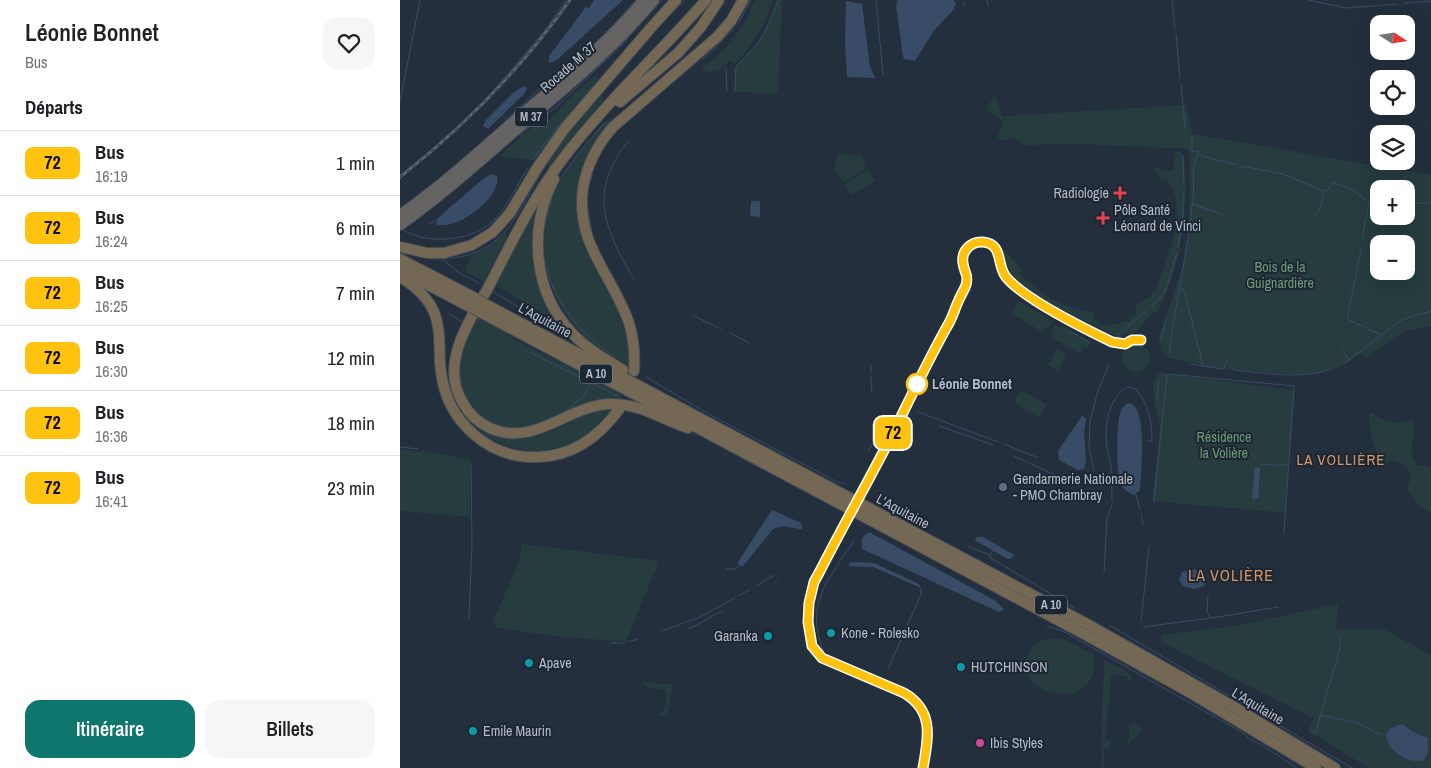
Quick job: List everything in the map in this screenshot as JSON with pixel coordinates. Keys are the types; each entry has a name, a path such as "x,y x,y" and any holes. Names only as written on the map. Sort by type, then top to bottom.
{"highway":[{"name":"Rocade M 37","path":"400,215 441,184 578,66 615,32 644,0"},
{"name":"Rocade M 37","path":"400,225 446,190 588,68 620,38 654,0"},
{"path":"400,247 427,253 444,253 472,245 493,232 510,213 537,168 565,128 676,0"},
{"path":"706,0 585,132 549,178 525,217 466,328 457,352 454,382 459,397 470,414 484,425 505,433 521,434 536,431 588,408 611,404 643,409 675,424 713,436"},
{"path":"648,390 644,383 586,346 572,333 560,317 550,300 542,276 538,244 539,224 553,181 580,142 622,100 678,53 701,27 718,0"},
{"path":"634,371 635,350 629,323 621,304 591,250 584,228 582,204 587,171 600,143 612,127 711,43 731,21 743,0"},
{"name":"L'Aquitaine","path":"400,259 478,306 713,436 1119,653 1224,712 1313,766"},
{"name":"L'Aquitaine","path":"400,270 478,306 648,390 1117,640 1335,768"},
{"path":"400,277 422,294 434,311 439,332 442,381 450,404 468,429 487,444 500,451 518,456 538,457 558,454 577,447 596,436 612,419 624,402"}],"green space":[{"path":"755,0 773,0 762,27 747,49 735,64 730,60 724,67 718,70 711,72 702,71 706,64 716,57 735,37"},
{"path":"777,0 782,0 778,94 734,92 735,66 764,33"},
{"path":"597,74 598,81 573,109 535,160 503,157 500,155 535,125 551,119 568,99"},
{"path":"601,92 603,101 577,131 550,168 546,160"},
{"name":"Bois de la Guignardière","path":"995,95 1002,116 1186,105 1192,134 1370,165 1370,170 1402,170 1431,175 1431,326 1406,331 1367,357 1360,353 1338,368 1305,375 1217,368 1170,358 1162,352 1159,338 1180,275 1188,240 1189,149 1079,144 1022,145 1016,139 1012,138 1004,141 997,137 1004,122 986,110"},
{"path":"607,120 612,121 595,142 585,161 579,185 577,207 579,228 585,249 614,302 622,323 630,369 592,344 568,318 558,302 551,283 546,264 544,244 549,205 556,187 572,160"},
{"path":"1178,151 1182,153 1184,159 1186,197 1179,254 1163,300 1157,311 1150,315 1137,332 1119,338 1045,300 1008,271 1006,272 1003,251 1022,270 1019,273 1036,288 1063,304 1095,313 1094,319 1100,322 1101,326 1130,321 1129,318 1136,314 1135,306 1152,296 1150,293 1155,291 1176,223 1177,202 1173,190 1166,178 1162,181 1153,168 1160,168 1160,171 1173,171 1175,153"},
{"path":"838,154 862,156 866,168 845,182 836,170 835,162"},
{"path":"868,170 875,181 852,195 845,184"},
{"path":"534,212 536,268 543,293 555,320 496,286"},
{"path":"506,232 506,239 484,281 465,271 471,256 486,249"},
{"path":"1019,301 1053,322 1049,328 1046,326 1042,332 1012,313"},
{"path":"476,316 504,331 513,339 623,394 618,401 550,423 513,432 484,423 462,399 456,364"},
{"path":"1055,325 1071,330 1091,342 1087,348 1084,347 1080,354 1051,337 1054,331 1051,329"},
{"path":"1136,344 1146,348 1150,358 1146,368 1136,372 1126,368 1122,358 1126,348"},
{"path":"1057,349 1066,355 1058,371 1048,365"},
{"name":"Résidence la Volière","path":"1163,372 1166,374 1295,390 1285,513 1152,501 1160,427 1153,382 1157,375"},
{"path":"1021,390 1047,405 1039,418 1014,402"},
{"path":"616,408 601,424 584,437 566,445 546,450 527,450 507,446 488,437 471,423 492,434 513,439 524,438 546,433 591,411"},
{"path":"1371,412 1390,422 1413,420 1414,429 1411,450 1413,457 1418,465 1430,467 1431,469 1431,513 1418,505 1406,487 1410,474 1405,466 1392,460 1385,465 1381,459 1371,435 1369,414"},
{"path":"400,449 422,452 422,450 470,460 470,517 400,511"},
{"path":"522,544 659,561 626,642 563,637 496,628 493,622 520,559"},
{"path":"1338,604 1336,629 1383,629 1431,655 1431,768 1369,768 1308,731 1314,718 1163,643 1160,635 1240,625"},
{"path":"1056,638 1066,640 1094,655 1091,678 1084,688 1073,693 1060,694 1047,691 1036,685 1028,677 1026,665 1032,648 1041,641"},
{"path":"1104,661 1116,665 1131,675 1133,679 1130,681 1127,680 1127,676 1111,675 1105,740 1111,741 1109,751 1104,749 1104,768 1102,768 1101,744"},
{"path":"641,681 672,685 668,717 660,715 660,713 663,714 664,706 667,706 665,703 667,690 647,687"},
{"path":"1134,723 1141,729 1138,735 1126,747 1129,735 1128,726"}],"water":[{"path":"594,0 623,0 559,58 549,62 549,56 586,7 589,8"},
{"path":"898,0 953,0 956,3 954,9 933,32 915,61 904,59 903,56 896,6"},
{"path":"846,1 862,4 870,67 875,78 847,77 845,42"},
{"path":"524,86 527,88 524,94 488,129 483,126 486,120 514,92"},
{"path":"491,174 497,176 497,184 485,203 476,211 455,223 436,224 437,219"},
{"path":"751,201 760,201 760,217 750,216"},
{"path":"1130,403 1136,408 1139,417 1142,442 1140,490 1134,495 1124,489 1120,481 1117,439 1120,412"},
{"path":"1082,416 1086,419 1084,431 1086,462 1084,469 1078,470 1059,460 1058,451"},
{"path":"1255,467 1260,468 1260,470 1258,498 1254,500 1252,498"},
{"path":"772,510 801,523 802,529 783,527 772,530 744,565 738,565 738,562"},
{"path":"867,533 871,533 994,600 1004,609 999,612 862,549 862,538"},
{"path":"977,537 983,537 1014,555 1011,559 1008,559 976,541"},
{"path":"849,563 874,563 919,584 921,588 873,567 849,566"},
{"path":"1194,569 1205,575 1204,586 1194,589 1183,586 1179,579 1182,572"},
{"path":"1398,725 1404,725 1411,731 1428,738 1428,753 1424,760 1418,761 1405,758 1390,746 1386,734 1390,729"}],"waterway":[{"path":"400,101 420,0"},
{"path":"500,83 545,30 566,0"},
{"path":"502,115 507,120 539,89 574,63 603,36 636,0"},
{"path":"520,135 555,108 618,49 662,0"},
{"path":"666,19 685,0"},
{"path":"738,24 751,0"},
{"path":"735,91 736,68 761,39 771,20 778,0"},
{"path":"876,0 883,74"},
{"path":"987,0 988,6"},
{"path":"1172,0 1175,29"},
{"path":"1309,0 1345,8 1398,4"},
{"path":"1404,3 1431,1"},
{"path":"963,2 965,6"},
{"path":"645,27 666,3"},
{"path":"702,59 734,28"},
{"path":"1176,34 1180,78"},
{"path":"678,78 697,62"},
{"path":"532,160 557,128 612,66"},
{"path":"726,69 727,91"},
{"path":"1181,83 1185,128"},
{"path":"562,176 605,122"},
{"path":"430,259 453,258 472,254 487,247 500,237 520,211 548,162 575,124"},
{"path":"1192,136 1192,151 1198,152 1198,155 1238,165"},
{"path":"629,140 616,159 608,177 604,194 608,227 635,281"},
{"path":"1183,155 1184,185"},
{"path":"1169,354 1191,217 1194,165 1198,155"},
{"path":"588,190 595,163"},
{"path":"1241,166 1283,174 1324,191 1327,191 1333,182 1354,191 1370,203"},
{"path":"420,237 431,239 454,238 465,236 485,227 501,212 528,168"},
{"path":"556,187 559,181"},
{"path":"1178,247 1183,223 1184,191"},
{"path":"1315,217 1321,206 1324,192"},
{"path":"544,228 553,193"},
{"path":"587,202 592,232"},
{"path":"1362,238 1369,203"},
{"path":"1415,203 1431,203"},
{"path":"1192,204 1224,215"},
{"path":"429,224 435,221"},
{"path":"404,231 421,236"},
{"path":"543,249 551,282 567,311 588,336 615,357"},
{"path":"1361,249 1347,319 1381,335"},
{"path":"1151,307 1165,292 1177,253"},
{"path":"442,259 458,272 479,283"},
{"path":"484,284 492,270"},
{"path":"1181,288 1185,294 1203,366 1223,369 1227,360"},
{"path":"493,289 495,293 566,336"},
{"path":"1116,333 1118,335 1146,311"},
{"path":"1344,364 1400,321 1431,311"},
{"path":"449,313 463,323"},
{"path":"692,315 721,329"},
{"path":"1160,341 1167,317"},
{"path":"636,331 640,362"},
{"path":"1071,332 1089,342"},
{"path":"730,333 749,343"},
{"path":"1342,350 1349,360"},
{"path":"530,352 591,383 584,396 565,412"},
{"path":"1094,471 1089,448 1090,422 1097,394 1109,364"},
{"path":"1190,364 1203,366"},
{"path":"871,365 871,373"},
{"path":"1232,366 1234,370 1283,375 1308,374 1332,369"},
{"path":"1154,502 1167,374 1294,386 1284,534"},
{"path":"871,376 872,393"},
{"path":"646,377 705,412 837,482 846,484"},
{"path":"1157,400 1159,381"},
{"path":"592,383 618,396"},
{"path":"1112,501 1111,466 1106,439 1107,422 1115,398 1127,387 1136,389 1147,408 1152,441 1147,441"},
{"path":"918,412 998,442"},
{"path":"868,451 891,414"},
{"path":"939,426 993,445"},
{"path":"1004,444 1036,457"},
{"path":"400,447 418,449"},
{"path":"1014,456 1081,487"},
{"path":"469,618 472,543 471,464"},
{"path":"1261,464 1273,465"},
{"path":"1276,465 1288,465"},
{"path":"1136,494 1140,510"},
{"path":"1104,572 1107,518 1112,505"},
{"path":"1141,514 1143,525"},
{"path":"823,650 816,618 818,605 829,579 854,540"},
{"path":"968,546 989,555"},
{"path":"1141,622 1149,546"},
{"path":"993,550 989,557 1074,608"},
{"path":"726,569 734,569 739,566"},
{"path":"756,586 774,575"},
{"path":"888,669 921,594 921,588"},
{"path":"738,596 749,590"},
{"path":"1143,627 1211,618 1207,613 1208,595"},
{"path":"661,631 698,618 735,598"},
{"path":"1212,618 1278,607"},
{"path":"689,629 722,611"},
{"path":"1109,625 1352,768"},
{"path":"1047,626 1063,631 1245,734 1248,738 1297,768"},
{"path":"1320,716 1340,649 1340,635"},
{"path":"628,642 637,639"},
{"path":"611,643 625,643"},
{"path":"1311,732 1316,732 1320,716 1347,721"},
{"path":"1350,721 1381,735"}],"railway":[{"path":"400,177 470,117 532,49 570,0"}],"bus line":[{"name":"72","path":"923,768 928,731 926,717 920,707 912,698 904,693 822,658 812,646 808,612 814,582 891,438 965,288 968,274 964,270 962,259 966,249 975,243 981,242 993,245 1000,254 1000,265 1004,275 1015,286 1033,298 1112,342 1125,344 1132,340 1141,340"}],"place":[{"name":"Radiologie","path":"1120,193"},
{"name":"Pôle Santé Léonard de Vinci","path":"1103,218"},
{"name":"Léonie Bonnet","path":"917,384"},
{"name":"Gendarmerie Nationale - PMO Chambray","path":"1003,487"},
{"name":"Kone - Rolesko","path":"831,633"},
{"name":"Garanka","path":"768,636"},
{"name":"Apave","path":"529,663"},
{"name":"HUTCHINSON","path":"961,667"},
{"name":"Emile Maurin","path":"473,731"},
{"name":"Ibis Styles","path":"980,743"}],"district":[{"name":"LA VOLLIÈRE","path":"1341,459"},
{"name":"LA VOLIÈRE","path":"1231,575"}]}
